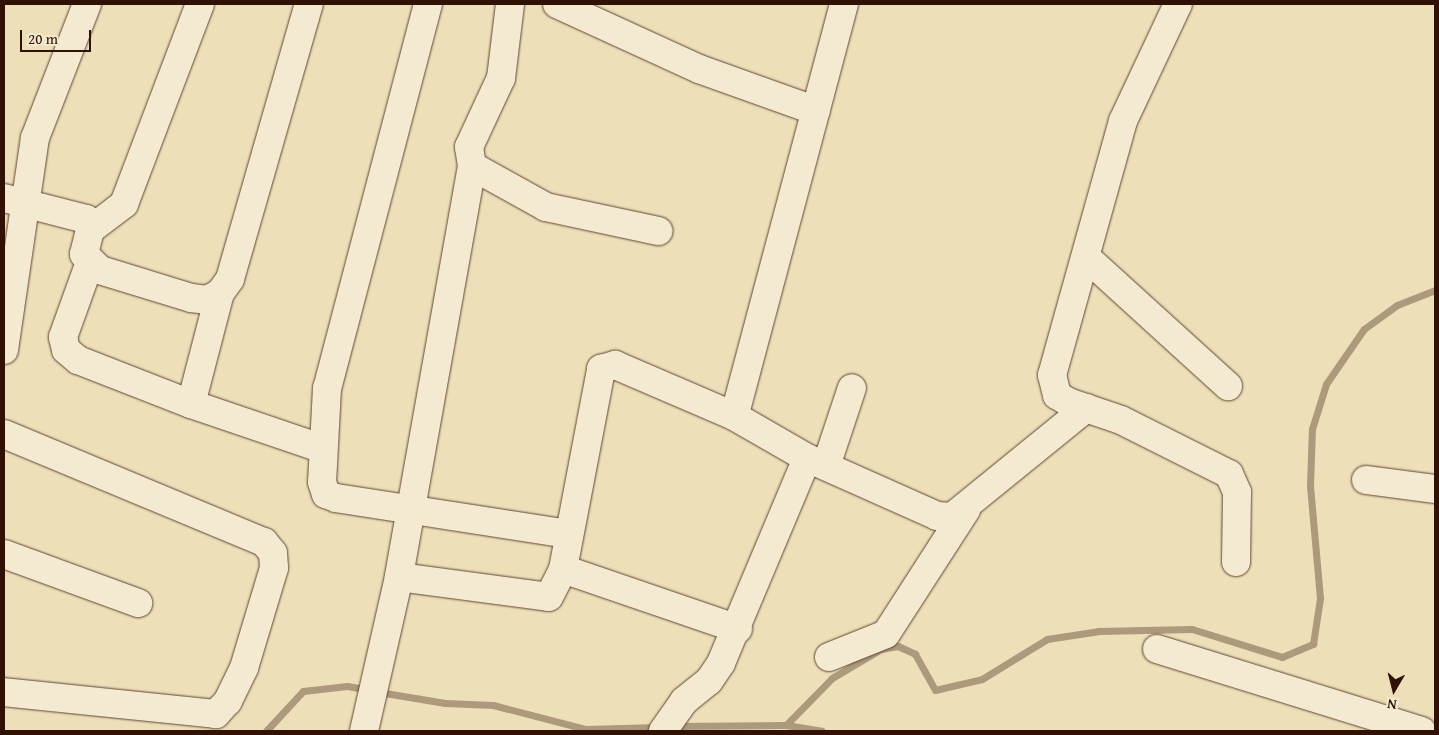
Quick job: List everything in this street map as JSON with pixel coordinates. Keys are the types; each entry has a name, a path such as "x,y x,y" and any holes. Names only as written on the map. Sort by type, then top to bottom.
{"street":[{"path":"4,350 14,300 13,200 86,4"},
{"path":"90,230 124,204 200,4"},
{"path":"190,404 220,293 233,270 309,4"},
{"path":"428,4 327,388 320,448 326,494 568,534"},
{"path":"367,722 399,577 409,507 472,166 469,147 501,78 510,4"},
{"path":"557,4 691,66 816,111"},
{"path":"734,416 844,4"},
{"path":"1178,4 1123,121 1052,375 1057,395 1086,408 1121,420 1228,474 1237,492 1236,562"},
{"path":"472,166 546,207 658,231"},
{"path":"13,200 78,214 86,219 90,230 84,254 100,270 192,298 207,300 220,293"},
{"path":"1086,257 1228,386"},
{"path":"90,262 63,337 66,350 78,360 190,404 320,448"},
{"path":"399,577 538,599 548,597 563,569 568,534 601,369 615,365 734,416 816,462 937,516 952,517 966,510 1086,408"},
{"path":"663,731 684,701 709,681 738,629 852,388"},
{"path":"4,434 264,542 273,553 274,568 244,668 228,701 216,714 4,692"},
{"path":"1366,480 1435,490"},
{"path":"829,657 886,634 966,510"},
{"path":"4,554 138,603"},
{"path":"563,569 738,629"},
{"path":"1157,649 1422,731"}],"waterway":[{"path":"786,725 832,678 881,649 898,646 915,654 935,690 982,679 1047,639 1099,631 1192,629 1282,657 1313,644 1320,598 1310,485 1312,429 1326,384 1364,329 1397,305 1435,290"},
{"path":"266,731 303,691 347,686 369,690"},
{"path":"379,692 445,703 493,705 586,729 659,727"},
{"path":"675,726 786,725 822,731"}]}
